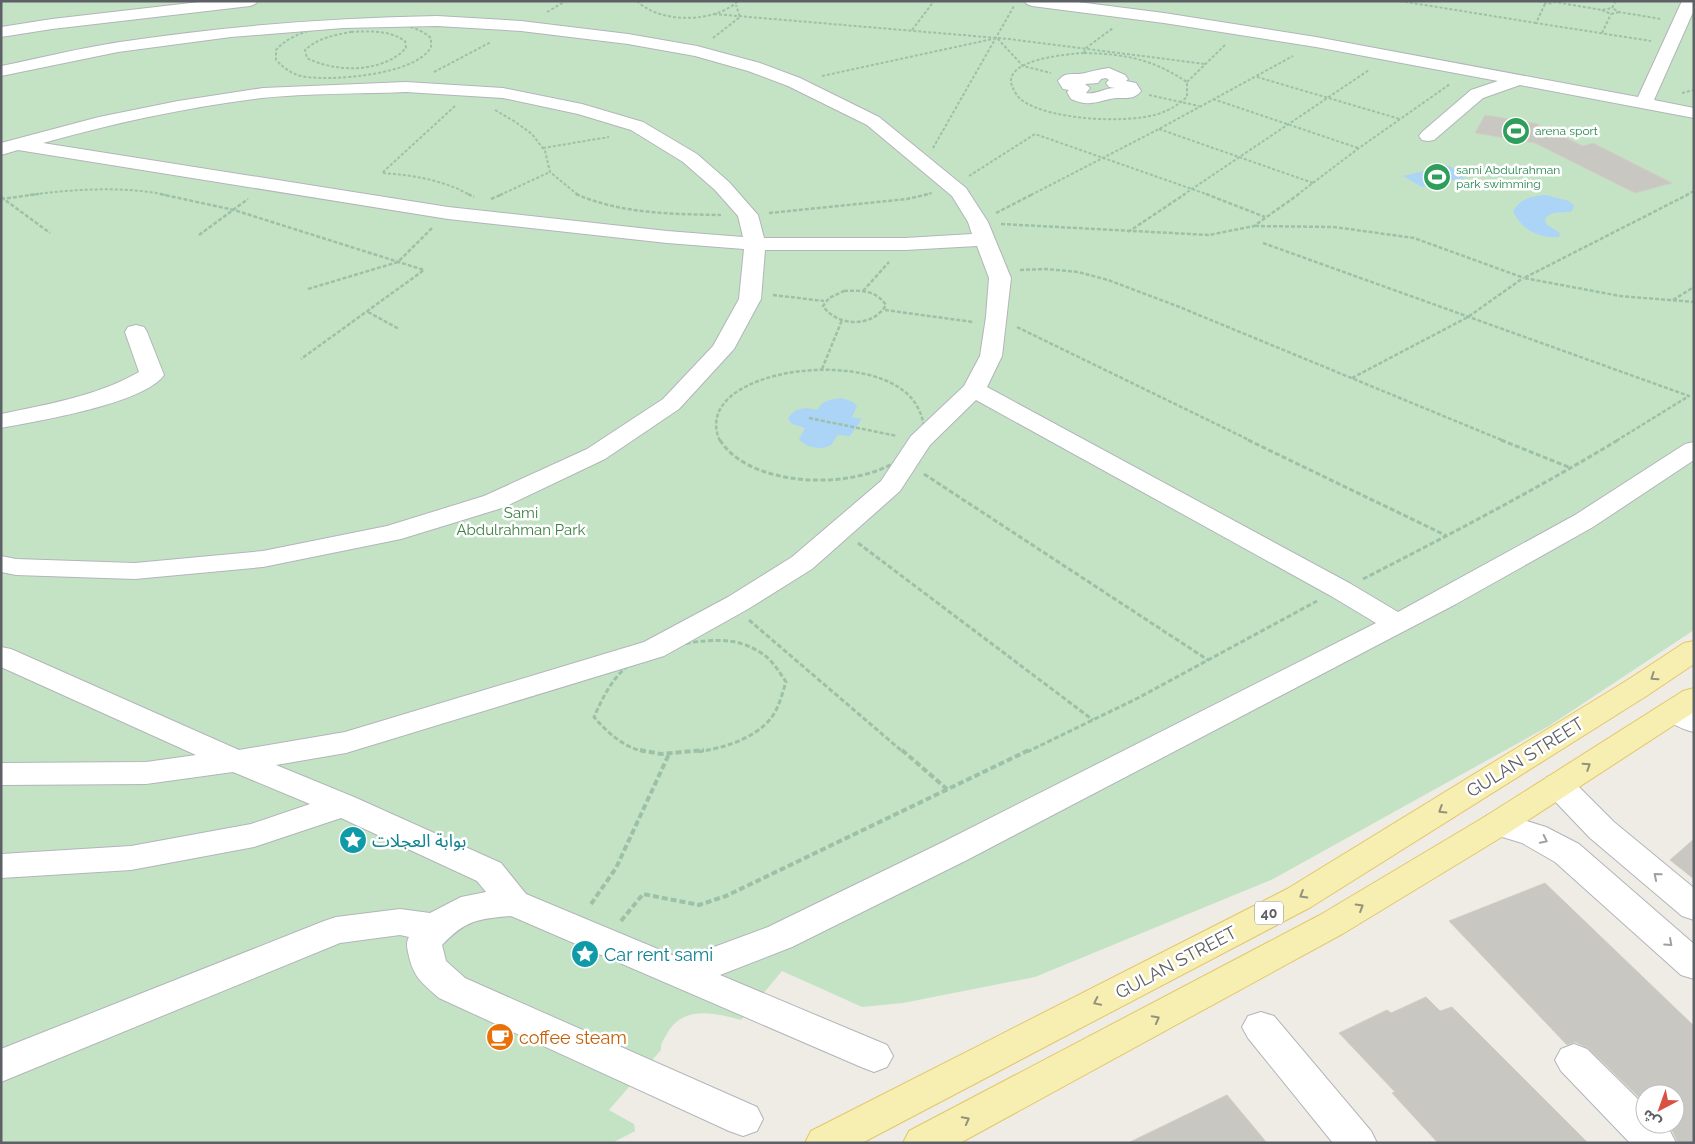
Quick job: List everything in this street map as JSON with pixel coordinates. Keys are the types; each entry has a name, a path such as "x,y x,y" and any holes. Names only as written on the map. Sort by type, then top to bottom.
{"main road":[{"name":"GULAN STREET","path":"825,1143 1299,898 1637,688 1694,650"},
{"path":"923,1143 1332,924 1498,824 1585,767 1688,711"}],"street":[{"path":"1,32 52,24 250,1"},
{"path":"1032,1 1316,42 1694,113"},
{"path":"1644,103 1690,1"},
{"path":"1,71 127,46 231,32 369,27 437,20 521,26 628,39 697,51 754,67 794,82 874,122 925,162 959,192 981,231 1000,278 997,321 991,356 974,389 910,439 906,462 891,486 802,563 732,606 654,649 346,742 236,762 146,773 1,774"},
{"path":"1428,136 1478,94 1518,80"},
{"path":"1,564 16,567 135,571 264,559 392,533 493,502 596,454 671,404 723,349 750,299 756,244 748,215 722,186 690,158 637,126 582,109 503,93 406,86 263,93 178,106 99,122 8,147"},
{"path":"8,147 448,213 667,237 756,244 905,244 981,231"},
{"path":"1,421 77,405 125,390 152,375 136,332"},
{"path":"974,389 1341,590 1396,623"},
{"path":"694,980 708,964 780,937 947,855 1446,598 1584,521 1694,449"},
{"path":"1,656 236,762 343,805 489,872 514,903"},
{"path":"1558,785 1602,830 1694,908"},
{"path":"1,866 131,858 254,834 343,805"},
{"path":"1498,824 1534,835 1567,853 1694,965"},
{"path":"743,1119 452,988 428,968 424,942 442,923 473,906 514,903 874,1056"},
{"path":"1,1066 336,930 400,922 437,928"},
{"path":"1261,1027 1357,1143"},
{"path":"1574,1060 1656,1143"}],"path":[{"path":"406,86 566,1"},
{"path":"637,1 640,7 663,16 680,17 714,14 912,30 1086,48 1205,64"},
{"path":"714,14 736,5 738,1"},
{"path":"912,30 934,1"},
{"path":"925,162 1017,1"},
{"path":"1400,1 1670,45"},
{"path":"1539,1 1545,4 1554,2 1602,10 1611,14 1619,12"},
{"path":"1612,8 1616,1"},
{"path":"1536,23 1545,4"},
{"path":"736,5 740,17"},
{"path":"1602,10 1612,8 1619,12 1680,22"},
{"path":"1084,53 1086,48 1132,14"},
{"path":"1602,33 1611,14"},
{"path":"697,51 740,17"},
{"path":"369,27 321,39 308,46 305,54 311,62 318,64 353,67 387,61 400,55 406,48 405,41 401,38 369,27 319,28 293,37 278,48 275,60 279,65 297,73 325,78 358,77 389,72 408,66 422,58 432,47 430,37 416,29 394,24 369,27"},
{"path":"1187,82 1240,30"},
{"path":"997,38 1023,66"},
{"path":"794,82 997,38"},
{"path":"981,231 1103,158 1257,77 1316,42"},
{"path":"1127,232 1285,124 1389,57"},
{"path":"1254,226 1314,184 1359,148 1469,71"},
{"path":"1257,77 1401,119"},
{"path":"442,90 465,97 382,173 420,177 440,182 455,187 478,200"},
{"path":"1130,92 1200,106"},
{"path":"1213,99 1359,148"},
{"path":"490,108 521,124 543,148 549,161 550,172 576,194 602,203 645,210 748,215 907,199 952,187 1035,134 1191,188 1266,217"},
{"path":"1159,129 1314,184"},
{"path":"543,148 644,131"},
{"path":"489,200 550,172"},
{"path":"199,235 267,185"},
{"path":"2,198 51,192 133,191 157,193 234,210 424,270 301,359"},
{"path":"1352,379 1468,317 1524,278 1694,191"},
{"path":"2,198 50,233"},
{"path":"308,289 398,262 448,213"},
{"path":"981,231 1127,232 1209,235 1254,226 1334,227 1414,238 1524,278 1583,290 1694,302"},
{"path":"604,941 643,894 699,905 726,896 1138,698 1341,590 1448,536 1571,468 1689,396 1263,243"},
{"path":"863,291 905,244"},
{"path":"998,271 1046,269 1078,272 1108,280 1177,306 1571,468"},
{"path":"1672,301 1694,287"},
{"path":"751,292 824,301 835,294 863,291 880,296 886,305 885,310 880,315 863,321 842,320 828,314 823,306 824,301"},
{"path":"885,310 997,321 1448,536"},
{"path":"368,312 399,329"},
{"path":"822,369 842,320"},
{"path":"822,369 853,372 881,379 904,391 919,406 924,423 910,439 903,458 877,471 843,479 806,480 772,474 743,462 724,446 716,428 720,409 735,393 759,380 789,372 822,369"},
{"path":"809,418 910,439"},
{"path":"906,462 1208,660"},
{"path":"840,530 1093,720"},
{"path":"732,606 948,790"},
{"path":"729,641 755,648 774,663 786,682 781,700 767,723 743,740 718,748 669,753 660,754 628,747 609,735 594,717 601,698 618,674 633,661 654,649 686,643 729,641"},
{"path":"591,904 616,868 669,753"}],"green space":[{"name":"Sami Abdulrahman Park","path":"1,1 1694,1 1694,630 1549,726 1273,879 1035,977 903,1003 862,1007 782,971 741,1020 722,1015 702,1013 692,1014 675,1023 662,1043 661,1050 609,1110 634,1124 635,1131 612,1143 1,1143"}],"water":[{"path":"1448,165 1467,177 1422,187 1403,176"},
{"path":"1546,195 1569,201 1574,206 1572,211 1550,214 1545,219 1546,224 1560,233 1559,237 1544,236 1531,231 1521,223 1513,211 1527,198"},
{"path":"842,398 853,402 857,406 852,417 862,419 850,436 838,435 831,445 823,448 814,447 802,442 799,439 805,428 792,424 788,419 791,415 801,409 817,410 828,401"}],"building":[{"path":"1485,115 1539,124 1537,131 1564,137 1583,146 1593,143 1672,183 1635,193 1535,143 1475,133"},
{"path":"1694,839 1694,879 1670,860"},
{"path":"1545,883 1694,1026 1694,1143 1678,1143 1674,1134 1685,1134 1685,1084 1635,1084 1635,1093 1588,1048 1575,1042 1567,1045 1449,921"},
{"path":"1426,997 1440,1011 1452,1007 1588,1143 1438,1143 1392,1093 1395,1092 1339,1033 1387,1010 1391,1013"},
{"path":"1227,1095 1267,1143 1128,1143"}],"place":[{"name":"arena sport","path":"1516,131"},
{"name":"sami Abdulrahman park swimming","path":"1437,177"},
{"name":"بوابة العجلات","path":"353,840"},
{"name":"Car rent sami","path":"585,954"},
{"name":"coffee steam","path":"500,1037"}]}
